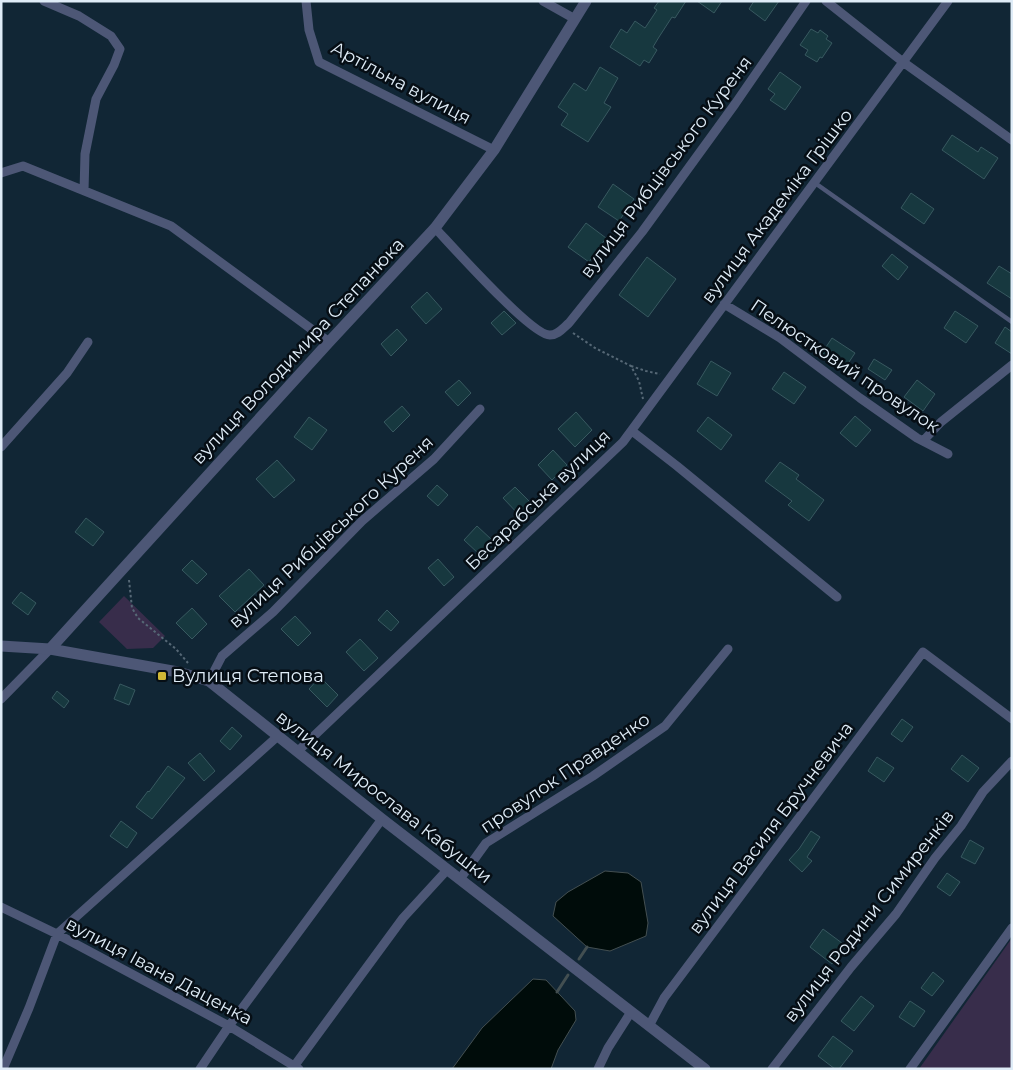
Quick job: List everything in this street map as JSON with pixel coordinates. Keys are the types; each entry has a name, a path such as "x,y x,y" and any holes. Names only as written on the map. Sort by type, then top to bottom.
{"street":[{"path":"44,1 79,16 111,36 120,49 114,65 96,99 85,154 84,191"},
{"name":"Артільна вулиця","path":"306,1 309,30 319,62 494,150"},
{"path":"543,1 575,19"},
{"name":"вулиця Володимира Степанюка","path":"1,699 436,228 494,150 586,1"},
{"name":"вулиця Рибцівського Куреня","path":"565,327 642,232 735,104 806,1"},
{"path":"826,1 903,62 1012,140"},
{"name":"вулиця Академіка Грішко","path":"632,431 948,1"},
{"path":"1,173 23,166 170,226 329,342"},
{"path":"436,228 510,306 540,332 548,336 558,333 565,327"},
{"name":"Пелюстковий провулок","path":"724,304 780,338 860,398 923,441 948,454"},
{"path":"1,447 67,373 88,342"},
{"path":"923,441 941,422 1012,365"},
{"name":"вулиця Рибцівського Куреня","path":"209,681 222,656 273,612 362,521 434,459 480,409"},
{"name":"Бесарабська вулиця","path":"297,752 623,442 632,431 837,597"},
{"name":"вулиця Мирослава Кабушки","path":"1,646 50,648 178,672 209,681 447,870 705,1069"},
{"name":"провулок Правденко","path":"460,879 486,843 593,776 665,726 728,649"},
{"name":"вулиця Василя Бручневича","path":"649,1026 664,998 924,652 1012,719"},
{"path":"3,1069 57,934 278,736"},
{"name":"вулиця Родини Симиренків","path":"772,1069 851,967 896,914 935,858 961,826 983,792 1012,761"},
{"path":"200,1069 229,1026 382,819"},
{"path":"297,1067 403,918 447,870"},
{"name":"вулиця Івана Даценка","path":"1,907 57,934 229,1026 297,1067"},
{"path":"910,1069 1012,928"},
{"path":"598,1069 608,1048 631,1012"}],"lane":[{"path":"815,183 1012,322"}],"path":[{"path":"565,327 595,348 646,372 660,374 676,370"},
{"path":"631,366 639,381 645,412"},
{"path":"128,562 132,608 138,618 176,649 189,663"}],"shaded area":[{"path":"124,596 165,636 153,648 127,649 99,622"},
{"path":"605,871 628,873 641,882 648,923 646,936 610,951 587,947 553,916 556,902 568,892"},
{"path":"1012,938 1012,1069 919,1069"},
{"path":"533,979 546,980 575,1011 576,1020 558,1050 551,1069 452,1069 482,1028"}],"building":[{"path":"659,1 686,1 675,18 672,17 653,47 657,50 649,63 644,60 640,66 610,47 621,29 627,33 635,21 645,28 657,10 654,8"},
{"path":"697,1 722,1 714,13"},
{"path":"754,1 779,1 765,21 749,9"},
{"path":"811,29 818,33 820,30 828,36 826,39 832,43 817,62 805,55 808,50 800,45"},
{"path":"600,67 618,78 604,103 611,107 588,142 561,125 568,114 558,107 574,83 586,91"},
{"path":"780,72 801,87 785,110 770,100 775,94 768,89"},
{"path":"952,135 978,152 981,147 998,158 984,179 942,150"},
{"path":"613,184 634,199 619,221 598,207"},
{"path":"911,193 934,209 924,224 901,208"},
{"path":"586,223 606,238 589,262 568,247"},
{"path":"892,254 908,267 898,280 882,266"},
{"path":"647,257 676,279 648,317 619,295"},
{"path":"999,266 1012,274 1012,299 987,283"},
{"path":"427,292 442,309 426,324 411,307"},
{"path":"504,311 516,323 502,335 491,323"},
{"path":"955,311 978,326 966,343 944,328"},
{"path":"1005,327 1012,332 1012,354 995,343"},
{"path":"397,329 407,340 391,356 381,344"},
{"path":"832,338 855,353 845,368 822,353"},
{"path":"874,359 892,370 885,380 868,369"},
{"path":"711,361 731,373 717,396 697,384"},
{"path":"784,372 806,387 794,404 772,389"},
{"path":"459,380 471,393 458,406 445,392"},
{"path":"917,380 935,394 923,411 904,397"},
{"path":"402,406 410,415 393,432 384,422"},
{"path":"576,412 592,430 575,447 558,429"},
{"path":"855,416 871,430 856,447 840,433"},
{"path":"309,417 327,430 312,450 294,437"},
{"path":"708,417 732,435 721,450 697,431"},
{"path":"553,450 567,465 552,480 538,465"},
{"path":"277,460 295,480 274,498 256,479"},
{"path":"780,462 799,475 796,479 824,500 809,521 788,505 792,501 765,481"},
{"path":"437,485 448,495 438,506 427,496"},
{"path":"515,487 533,505 521,517 503,498"},
{"path":"86,518 104,532 93,546 75,532"},
{"path":"477,526 492,540 479,554 464,540"},
{"path":"438,559 454,577 444,586 428,568"},
{"path":"192,560 207,574 197,584 182,570"},
{"path":"249,569 264,585 235,612 219,596"},
{"path":"21,592 36,603 28,615 12,603"},
{"path":"192,608 207,624 192,639 176,623"},
{"path":"387,610 399,622 391,631 378,620"},
{"path":"295,616 311,633 298,646 281,629"},
{"path":"360,639 378,658 364,671 346,652"},
{"path":"320,677 338,695 327,707 309,689"},
{"path":"120,684 135,690 129,705 114,699"},
{"path":"57,691 69,701 64,708 52,698"},
{"path":"902,719 913,727 902,742 891,734"},
{"path":"232,727 242,736 230,750 220,741"},
{"path":"200,753 215,771 204,781 188,763"},
{"path":"962,755 979,768 968,782 951,769"},
{"path":"877,757 894,768 884,782 868,771"},
{"path":"168,766 185,778 152,819 136,807"},
{"path":"121,821 137,833 127,848 110,836"},
{"path":"811,831 820,837 807,857 812,861 802,872 789,860"},
{"path":"970,840 984,848 975,864 961,857"},
{"path":"947,873 960,882 950,896 937,887"},
{"path":"823,929 846,946 832,964 810,947"},
{"path":"933,972 944,981 932,996 921,988"},
{"path":"861,996 874,1006 854,1031 841,1021"},
{"path":"910,1001 925,1011 914,1027 899,1017"},
{"path":"833,1036 853,1051 839,1069 835,1069 818,1056"}],"waterway":[{"path":"579,959 587,947"},
{"path":"557,992 568,975"}],"place":[{"name":"Вулиця Степова","path":"162,676"}]}
